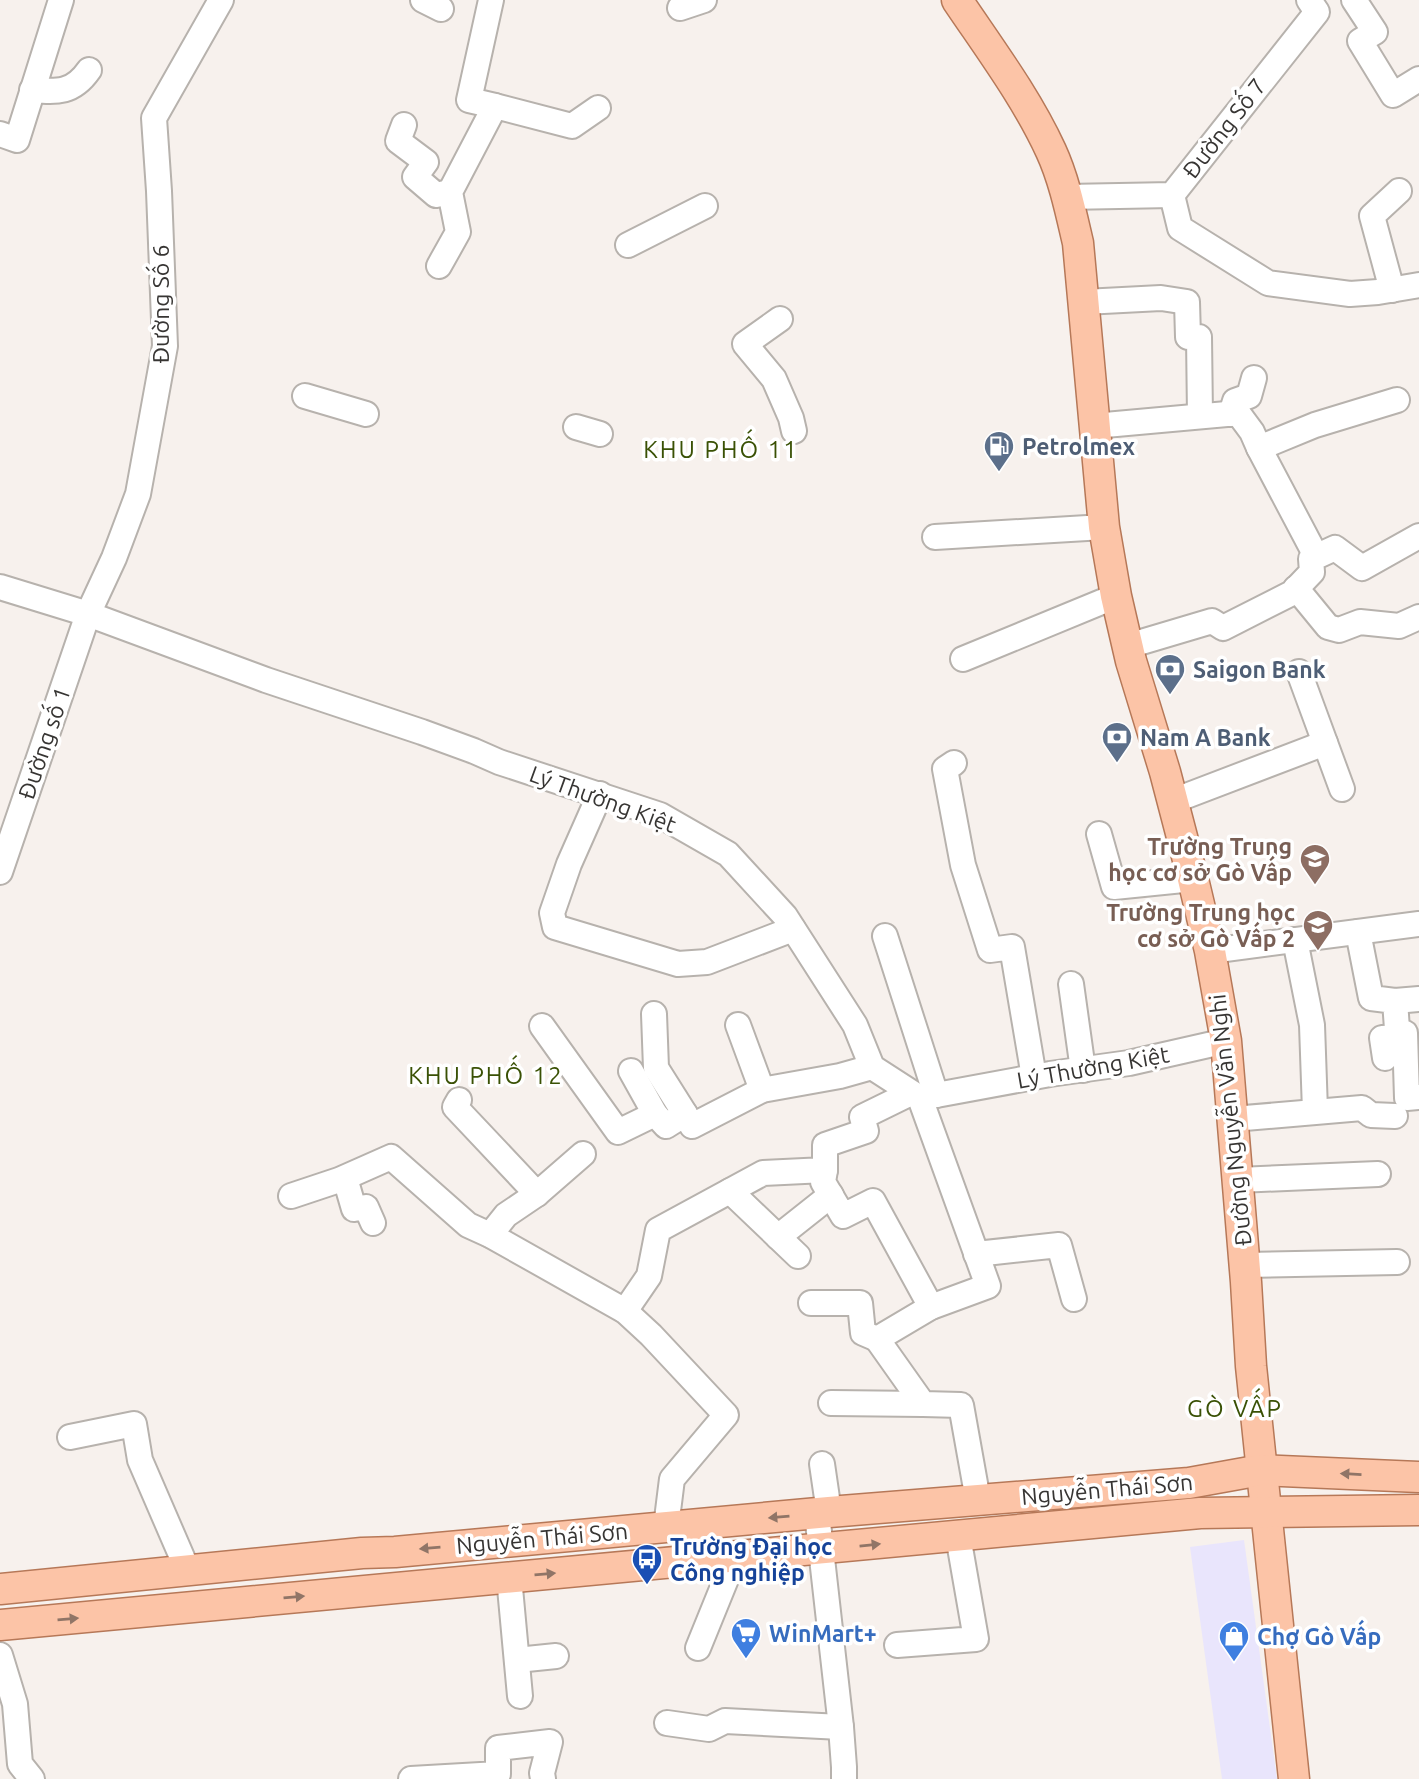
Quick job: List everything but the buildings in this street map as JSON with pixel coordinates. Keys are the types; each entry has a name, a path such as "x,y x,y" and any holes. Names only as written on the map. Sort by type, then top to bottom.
{"main road":[{"name":"Đường Nguyễn Văn Nghi","path":"957,0 1022,97 1052,152 1078,243 1104,527 1115,596 1192,878 1210,951 1226,1041 1251,1366 1294,1779"},
{"name":"Nguyễn Thái Sơn","path":"0,1588 362,1553 1189,1483 1261,1470 1419,1477"},
{"name":"Nguyễn Thái Sơn","path":"0,1625 1200,1513 1419,1510"}],"street":[{"path":"0,134 17,140 61,0"},
{"name":"Đường Số 6","path":"88,614 114,558 138,494 165,346 154,118 221,0"},
{"path":"491,0 469,100 572,126 598,108"},
{"path":"680,8 704,0"},
{"path":"1354,0 1375,32 1360,41 1393,95 1417,86"},
{"name":"Đường Số 7","path":"1066,197 1172,195 1313,6"},
{"path":"32,90 59,92 80,83 89,70"},
{"path":"439,266 458,232 450,192 495,106"},
{"path":"404,125 398,141 426,162 415,177 436,195 450,192"},
{"path":"1392,290 1372,216 1399,191"},
{"path":"1172,195 1180,228 1268,283 1350,294 1419,285"},
{"path":"628,245 705,206"},
{"path":"1084,302 1161,298 1187,302 1188,337 1199,337 1200,416"},
{"path":"780,319 745,344 774,379 794,431"},
{"path":"1231,414 1235,401 1249,396 1254,378"},
{"path":"305,396 366,414"},
{"path":"1259,448 1315,425 1397,400"},
{"path":"1094,426 1238,413 1252,432 1316,556"},
{"path":"576,427 600,434"},
{"path":"935,537 1104,527"},
{"path":"1128,646 1212,621 1223,628 1292,593 1312,572 1311,559 1335,548 1362,568 1419,536"},
{"name":"Lý Thường Kiệt","path":"0,587 88,614 499,762 660,815 728,854 785,916 855,1024 872,1067"},
{"path":"1296,588 1328,627 1339,630 1360,622 1399,626 1419,617"},
{"path":"963,659 1115,596"},
{"name":"Đường số 1","path":"0,872 88,614"},
{"path":"1299,672 1342,789"},
{"path":"1173,802 1325,743"},
{"path":"954,763 945,769 963,865 990,950 1012,947 1034,1077"},
{"path":"600,794 569,864 552,913 555,927 678,964 707,962 793,929"},
{"path":"1099,834 1114,887 1192,878"},
{"path":"1210,951 1419,923"},
{"path":"1233,1119 1362,1108 1371,1115 1407,1103 1403,1061 1410,1034 1397,1029 1407,1000 1371,998 1357,932"},
{"path":"877,1339 931,1307 988,1286 922,1095 886,936"},
{"path":"1295,940 1312,1025 1315,1111"},
{"path":"1071,985 1083,1070"},
{"path":"654,1014 656,1068 692,1126 762,1090 840,1076 872,1067 922,1095"},
{"path":"738,1025 762,1090"},
{"path":"542,1026 618,1132 655,1114"},
{"name":"Lý Thường Kiệt","path":"825,1170 825,1145 866,1131 862,1117 922,1095 1129,1063 1226,1041"},
{"path":"631,1071 655,1114 666,1126 685,1114"},
{"path":"459,1100 455,1107 537,1194"},
{"path":"490,1235 506,1215 537,1194 583,1154"},
{"path":"290,1196 345,1178 391,1157 468,1225 625,1311 726,1415 672,1479 666,1527"},
{"path":"625,1311 649,1276 658,1230 763,1173 825,1170 823,1182 843,1216 873,1201 931,1307"},
{"path":"1238,1180 1378,1174"},
{"path":"345,1178 354,1209 366,1207 373,1223"},
{"path":"730,1191 798,1256"},
{"path":"778,1237 831,1195"},
{"path":"976,1254 1059,1245 1074,1299"},
{"path":"1245,1265 1396,1262"},
{"path":"811,1303 860,1303 863,1333 877,1339 923,1404"},
{"path":"831,1403 961,1405 978,1500"},
{"path":"70,1437 134,1424 140,1460 188,1571"},
{"path":"822,1464 821,1550 841,1727 844,1779"},
{"path":"897,1645 976,1639 958,1536"},
{"path":"698,1647 736,1557"},
{"path":"509,1577 520,1696"},
{"path":"0,1655 15,1704 20,1764 32,1779"},
{"path":"517,1660 556,1656"},
{"path":"667,1723 709,1729 725,1721 841,1727"},
{"path":"411,1779 498,1774 498,1748 550,1742 543,1779"}],"shaded area":[{"name":"Chợ Gò Vấp","path":"1244,1540 1277,1779 1222,1779 1190,1547"}],"place":[{"name":"Petrolmex","path":"999,473"},
{"name":"Saigon Bank","path":"1170,696"},
{"name":"Nam A Bank","path":"1117,764"},
{"name":"Trường Trung học cơ sở Gò Vấp","path":"1315,886"},
{"name":"Trường Trung học cơ sở Gò Vấp 2","path":"1318,952"},
{"name":"Trường Đại học Công nghiệp","path":"647,1586"},
{"name":"WinMart+","path":"746,1660"},
{"name":"Chợ Gò Vấp","path":"1234,1663"}],"district":[{"name":"KHU PHỐ 11","path":"721,449"},
{"name":"KHU PHỐ 12","path":"486,1075"},
{"name":"GÒ VẤP","path":"1235,1408"}]}
